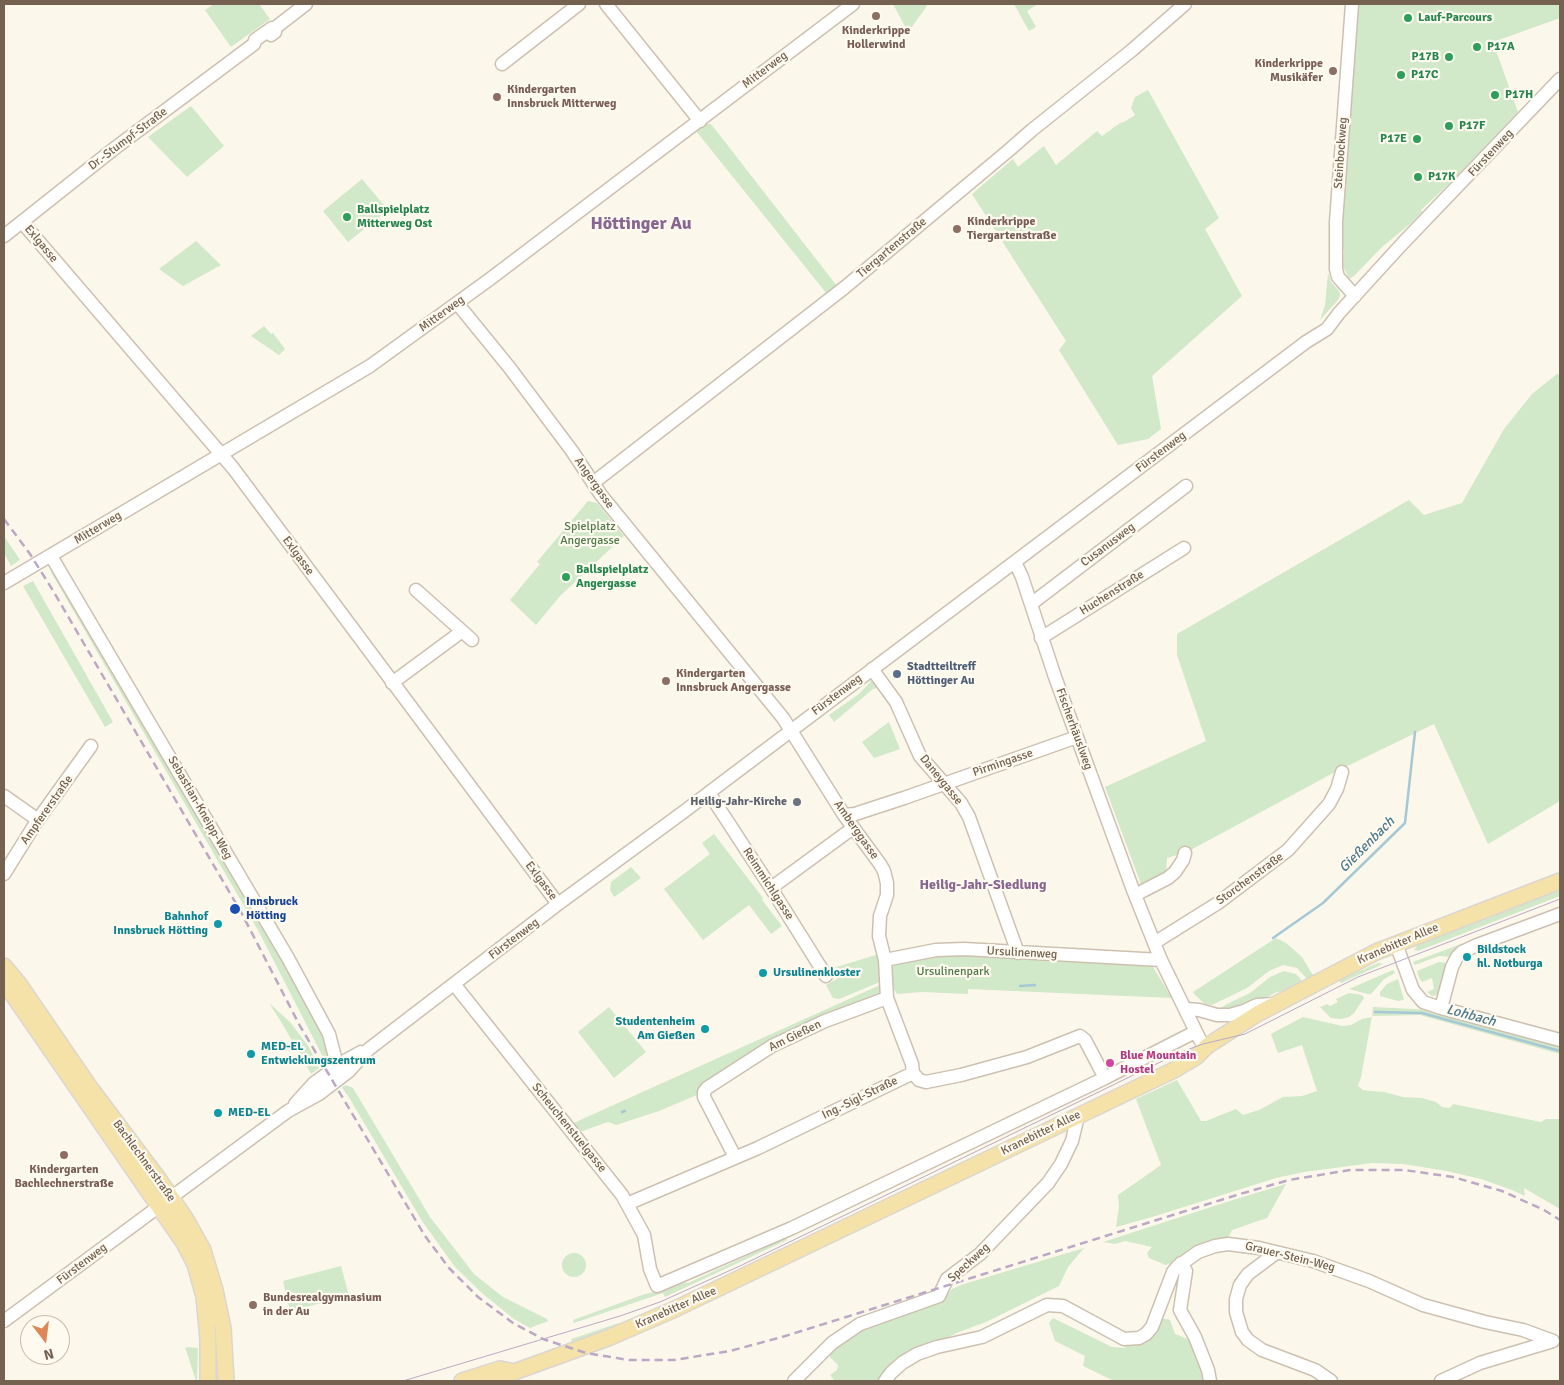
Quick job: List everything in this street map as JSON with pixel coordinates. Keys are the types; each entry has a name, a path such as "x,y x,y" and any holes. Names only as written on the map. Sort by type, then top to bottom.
{"main road":[{"name":"Kranebitter Allee","path":"516,1376 675,1309 1172,1071 1196,1057 1207,1046 1273,1004 1396,944 1560,881"},
{"name":"Bachlechnerstraße","path":"4,966 28,997 91,1088 166,1202 201,1282 207,1320 208,1381"},
{"name":"Bachlechnerstraße","path":"4,982 203,1250 223,1328 226,1381"},
{"path":"462,1381 500,1369 516,1376"},
{"path":"498,1381 516,1376"}],"street":[{"name":"Dr.-Stumpf-Straße","path":"4,236 110,152 254,44 255,40 272,28 275,28 306,4"},
{"path":"502,64 579,4"},
{"path":"606,4 700,121"},
{"name":"Mitterweg","path":"4,583 370,366 460,301 853,4"},
{"name":"Tiergartenstraße","path":"593,483 844,288 1032,130 1131,51 1185,4"},
{"name":"Steinbockweg","path":"1352,4 1336,222 1336,263 1338,278 1355,296"},
{"name":"Fürstenweg","path":"6,1314 166,1202 288,1111 319,1094 342,1076 369,1049 558,904 1306,342 1322,324 1339,313 1560,79"},
{"name":"Exlgasse","path":"22,222 221,454 558,904"},
{"name":"Angergasse","path":"460,301 461,308 572,451 616,515 792,730"},
{"name":"Cusanusweg","path":"1031,604 1186,486"},
{"name":"Huchenstraße","path":"1041,638 1184,548"},
{"name":"Sebastian-Kneipp-Weg","path":"51,556 288,958 329,1034 337,1065"},
{"name":"Fischerhäuslweg","path":"1015,562 1077,737 1154,943 1200,1041 1207,1046"},
{"path":"416,590 472,640"},
{"path":"392,683 461,632"},
{"name":"Daneygasse","path":"872,669 896,702 920,756 930,769 946,784 969,817 1018,953"},
{"name":"Amberggasse","path":"792,730 844,815 884,871 887,895 880,916 879,936 884,960 887,998"},
{"name":"Pirmingasse","path":"844,815 855,814 946,784 1077,737"},
{"name":"Ampfererstraße","path":"4,874 38,820 92,746"},
{"name":"Storchenstraße","path":"1154,943 1218,903 1288,850 1329,804 1337,789 1342,772"},
{"name":"Reimmichlgasse","path":"708,793 826,976"},
{"path":"4,796 38,820"},
{"path":"771,888 853,828"},
{"path":"1135,895 1176,872 1185,852"},
{"path":"1441,1008 1452,967 1462,952 1560,914"},
{"path":"1396,944 1416,994 1425,1002 1560,1040"},
{"name":"Ursulinenweg","path":"884,960 936,950 964,949 1161,960"},
{"name":"Scheuchenstuelgasse","path":"454,984 622,1195 644,1236 650,1269 657,1286"},
{"path":"887,998 912,1064 913,1073"},
{"name":"Am Gießen","path":"735,1157 704,1097 707,1088 772,1046 825,1021 887,998"},
{"path":"1186,1009 1217,1015 1230,1015 1257,1005 1273,1004"},
{"name":"Kranebitter Allee","path":"657,1286 792,1228 1196,1032"},
{"name":"Ing.-Sigl-Straße","path":"627,1204 735,1157 913,1073 919,1080 926,1082 961,1075 1027,1057 1080,1036 1084,1038 1104,1078"},
{"name":"Fürstenweg","path":"288,1111 314,1083 337,1065 369,1049"},
{"name":"Speckweg","path":"794,1381 832,1343 860,1324 939,1296 947,1280 980,1254 1048,1183 1061,1164 1072,1141 1078,1116"},
{"name":"Grauer-Stein-Weg","path":"885,1381 902,1363 917,1354 936,1346 989,1335 1047,1305 1063,1306 1124,1339 1139,1338 1152,1327 1173,1272 1181,1263 1198,1252 1224,1244 1241,1245 1313,1261 1350,1274 1422,1305 1557,1340"},
{"path":"1276,1253 1248,1274 1240,1286 1236,1299 1236,1312 1242,1332 1248,1340 1262,1350 1316,1370 1331,1381"},
{"path":"1181,1263 1186,1270 1180,1310 1195,1337 1208,1370 1210,1381"},
{"path":"1441,1381 1480,1363 1557,1340"}],"green space":[{"path":"214,4 259,4 270,19 231,47 205,10"},
{"path":"893,4 925,4 927,6 908,32"},
{"path":"1014,4 1038,4 1027,11 1036,27 1029,31"},
{"path":"1356,4 1560,4 1560,18 1493,42 1518,112 1451,182 1421,210 1422,212 1410,224 1382,247 1349,279 1343,266 1344,250 1342,249 1341,220"},
{"path":"1148,90 1219,218 1205,229 1242,296 1152,376 1161,429 1148,439 1118,445 1059,350 1066,341 972,194 1013,159 1018,167 1044,146 1056,165 1097,131 1102,136 1135,115 1131,108 1135,97"},
{"path":"191,106 224,146 187,177 148,137"},
{"path":"706,124 711,124 837,286 827,294 696,131"},
{"path":"362,179 388,210 348,242 323,211"},
{"path":"196,241 221,265 183,286 159,269"},
{"path":"1328,273 1331,282 1340,295 1338,300 1320,320 1325,305"},
{"path":"264,326 271,334 273,333 285,349 279,355 251,336"},
{"path":"1557,374 1560,374 1560,801 1488,844 1434,724 1335,772 1187,852 1167,858 1166,875 1142,887 1105,787 1206,741 1177,655 1177,634 1409,500 1424,515 1462,503 1504,429 1532,394"},
{"name":"Spielplatz Angergasse","path":"588,501 597,503 624,536 560,596 536,625 510,600 540,564 537,562"},
{"path":"4,536 20,560 11,566 4,553"},
{"path":"55,569 276,947 329,1043 330,1060 325,1061 259,932 51,572"},
{"path":"33,581 113,722 105,727 23,586"},
{"path":"872,680 878,688 873,689 834,722 829,715 859,694"},
{"path":"889,722 900,749 874,758 862,742"},
{"path":"714,834 782,926 771,934 749,905 703,940 664,889 710,854 702,843"},
{"path":"631,867 641,878 614,897 610,890 611,882"},
{"path":"1560,886 1560,896 1418,951 1414,950 1419,943"},
{"path":"1560,907 1560,910 1451,957 1439,956 1415,965 1413,962"},
{"path":"1276,938 1286,943 1302,957 1314,977 1308,980 1297,968 1283,965 1269,971 1247,988 1212,1005 1205,1004 1195,995 1193,992"},
{"name":"Ursulinenpark","path":"936,950 1151,964 1172,998 968,989 968,994 922,992 897,994 889,981 896,957"},
{"path":"879,954 882,967 880,982 839,999 833,998 826,985 837,979 830,969"},
{"path":"1439,962 1448,963 1440,994 1432,996 1427,992 1434,989 1432,978 1422,982 1417,971"},
{"path":"1378,963 1383,964 1341,983 1339,980"},
{"path":"1393,970 1395,973 1384,979 1371,994 1349,989"},
{"path":"1284,971 1296,974 1303,982 1288,991 1277,992 1245,1008 1217,1010 1250,993 1270,977"},
{"path":"1398,979 1404,1000 1398,1001 1380,996 1380,992 1387,984"},
{"path":"880,985 883,997 825,1021 704,1092 659,1111 616,1125 608,1122 574,1134 567,1126"},
{"path":"1349,993 1362,995 1364,998 1349,1017 1341,1019 1331,1018 1320,1007 1327,1004 1330,1006 1338,1002 1336,999"},
{"path":"269,1003 290,1022 309,1047 319,1068 311,1074 283,1025"},
{"path":"609,1007 646,1052 614,1078 578,1032"},
{"path":"1373,1007 1433,1010 1560,1046 1560,1054 1420,1015 1372,1016"},
{"path":"1303,1017 1342,1026 1351,1025 1362,1019 1372,1017 1358,1086 1363,1090 1384,1092 1403,1097 1422,1098 1436,1102 1442,1107 1450,1108 1453,1104 1541,1122 1546,1119 1560,1119 1560,1209 1524,1188 1525,1196 1481,1179 1447,1171 1403,1164 1372,1163 1304,1172 1276,1178 1116,1227 1119,1207 1118,1195 1161,1165 1136,1099 1177,1080 1201,1121 1206,1121 1236,1109 1243,1115 1259,1110 1283,1097 1302,1096 1317,1091 1302,1045 1278,1053 1271,1034"},
{"path":"346,1085 353,1088 430,1217 474,1274 503,1297 548,1321 530,1328 514,1319 483,1294 455,1267 422,1221 342,1087"},
{"path":"1286,1184 1267,1218 1232,1230 1227,1240 1166,1265 1149,1258 1147,1253 1152,1247 1125,1241 1115,1244 1103,1242 1236,1199"},
{"path":"786,1238 787,1240 665,1297 663,1293 574,1323 573,1320 645,1294 664,1290 683,1282 688,1283"},
{"path":"1084,1248 1068,1267 1059,1286 986,1322 931,1345 880,1381 835,1381 830,1375 837,1370 838,1365 827,1354 859,1329 943,1300 952,1289 964,1284"},
{"path":"574,1253 583,1256 586,1265 583,1274 574,1277 565,1274 562,1265 565,1256"},
{"path":"341,1266 349,1296 290,1311 283,1281"},
{"path":"1053,1318 1112,1347 1125,1348 1126,1344 1136,1345 1149,1340 1161,1318 1170,1320 1175,1334 1193,1341 1206,1381 1114,1381 1083,1366 1085,1356 1055,1341 1049,1323"},
{"path":"619,1323 621,1327 573,1346 571,1339"},
{"path":"185,1348 198,1348 197,1381"}],"waterway":[{"name":"Gießenbach","path":"1273,938 1323,903 1405,823 1415,732"},
{"name":"Lohbach","path":"1020,986 1035,985"},
{"name":"Lohbach","path":"1375,1012 1422,1013 1560,1051"}],"tram line":[{"path":"403,1381 620,1316 660,1302 742,1265 1181,1052 1203,1044 1245,1034 1358,977 1560,899"}],"railway":[{"path":"4,519 30,554 52,589 241,912 300,1026 425,1236 449,1268 478,1297 513,1323 543,1339 586,1353 629,1360 674,1360 730,1351 782,1337 1240,1194 1289,1180 1350,1170 1404,1170 1453,1177 1502,1191 1544,1210 1560,1220"}],"place":[{"name":"Kinderkrippe Hollerwind","path":"876,16"},
{"name":"Lauf-Parcours","path":"1408,18"},
{"name":"P17A","path":"1477,47"},
{"name":"P17B","path":"1449,57"},
{"name":"Kinderkrippe Musikäfer","path":"1333,71"},
{"name":"P17C","path":"1401,75"},
{"name":"P17H","path":"1495,95"},
{"name":"Kindergarten Innsbruck Mitterweg","path":"497,97"},
{"name":"P17F","path":"1449,126"},
{"name":"P17E","path":"1417,139"},
{"name":"P17K","path":"1418,177"},
{"name":"Ballspielplatz Mitterweg Ost","path":"347,217"},
{"name":"Kinderkrippe Tiergartenstraße","path":"957,229"},
{"name":"Ballspielplatz Angergasse","path":"566,577"},
{"name":"Stadtteiltreff Höttinger Au","path":"897,674"},
{"name":"Kindergarten Innsbruck Angergasse","path":"666,681"},
{"name":"Heilig-Jahr-Kirche","path":"797,802"},
{"name":"Innsbruck Hötting","path":"235,909"},
{"name":"Bahnhof Innsbruck Hötting","path":"218,924"},
{"name":"Bildstock hl. Notburga","path":"1467,957"},
{"name":"Ursulinenkloster","path":"763,973"},
{"name":"Studentenheim Am Gießen","path":"705,1029"},
{"name":"MED-EL Entwicklungszentrum","path":"251,1054"},
{"name":"Blue Mountain Hostel","path":"1110,1063"},
{"name":"MED-EL","path":"218,1113"},
{"name":"Kindergarten Bachlechnerstraße","path":"64,1155"},
{"name":"Bundesrealgymnasium in der Au","path":"253,1305"}],"district":[{"name":"Höttinger Au","path":"641,224"},
{"name":"Heilig-Jahr-Siedlung","path":"983,885"}]}
